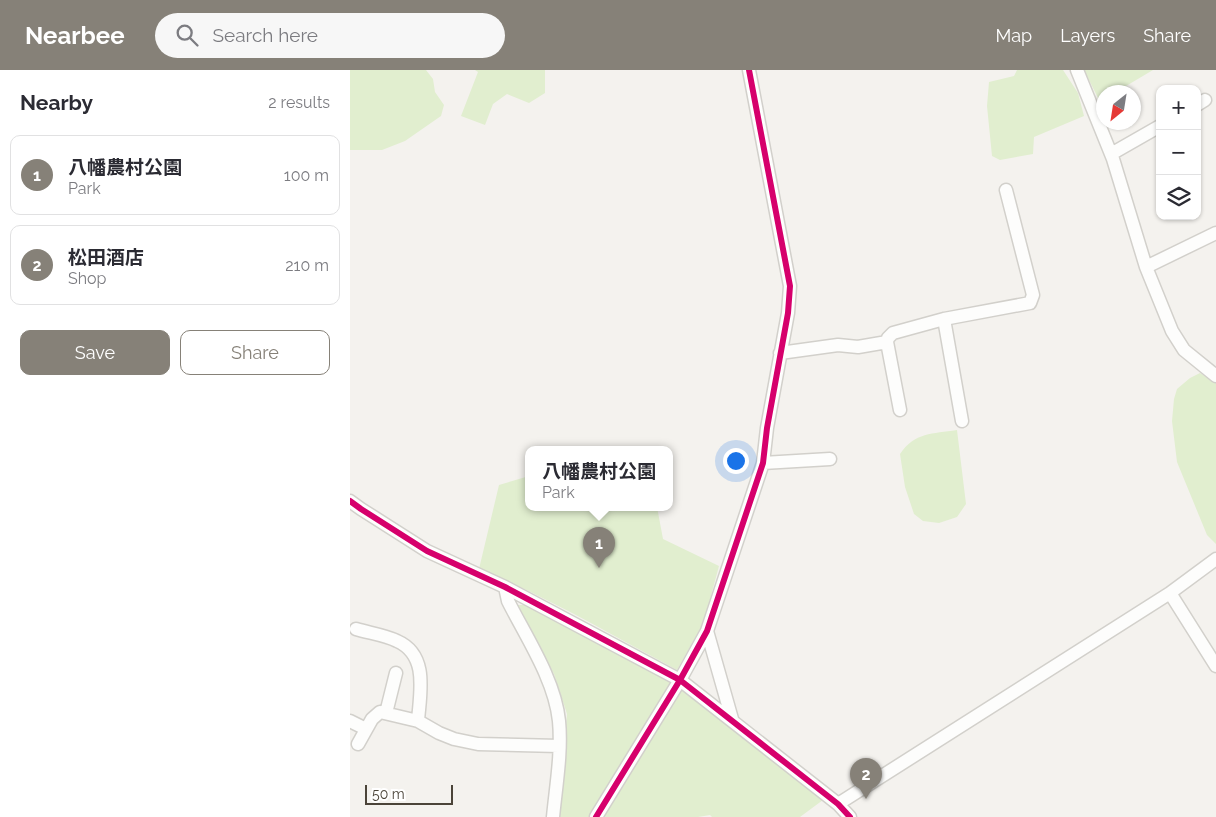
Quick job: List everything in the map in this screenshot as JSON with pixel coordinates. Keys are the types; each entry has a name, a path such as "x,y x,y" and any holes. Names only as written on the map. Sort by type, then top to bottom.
{"street":[{"path":"596,817 680,680 707,631 764,463 767,428 788,313 790,286 749,70"},
{"path":"1077,70 1111,154 1146,267 1169,322 1184,350 1216,376"},
{"path":"1111,154 1156,128"},
{"path":"900,410 887,342 888,338 893,334 944,319 1030,303 1033,295 1006,190"},
{"path":"1146,267 1216,233"},
{"path":"944,319 962,421"},
{"path":"780,353 838,345 858,348 887,342"},
{"path":"764,463 830,458"},
{"path":"350,501 426,551 505,587 680,680 838,804 850,817"},
{"path":"838,804 1170,593 1216,559"},
{"path":"505,587 508,601 548,679 559,720 559,746 553,817"},
{"path":"1170,593 1216,666"},
{"path":"356,629 396,640 414,654 421,673 418,721"},
{"path":"707,631 732,719"},
{"path":"386,713 396,672"},
{"path":"358,744 376,714 380,712 418,721 446,736 478,744 559,746"},
{"path":"350,721 366,729"}],"green space":[{"path":"350,70 426,70 433,79 435,92 444,105 441,116 405,141 382,150 350,150"},
{"path":"475,70 545,70 545,93 529,103 507,94 493,104 485,125 461,116 478,72"},
{"path":"1017,70 1063,70 1078,93 1084,116 1034,137 1033,154 1000,160 992,156 987,106 989,82 1014,76"},
{"path":"1084,70 1153,70 1128,85 1096,85 1096,94"},
{"path":"1200,373 1216,383 1216,544 1207,535 1177,462 1172,421 1177,389 1190,378"},
{"path":"957,430 966,504 957,517 939,523 923,521 914,514 905,487 900,454 912,442 925,435"},
{"path":"525,477 525,511 658,511 663,539 719,566 704,622 677,670 554,604 479,569 499,485"},
{"path":"516,605 526,605 666,677 823,800 800,817 712,817 710,815 698,817 558,817 567,714 554,674"}],"cycle path":[{"path":"596,817 680,680 707,631 763,463 767,428 788,313 790,286 749,70"},
{"path":"350,501 427,551 505,587 680,680 838,804 850,817"}],"place":[{"name":"八幡農村公園","path":"599,568"},
{"name":"松田酒店","path":"866,799"}]}
